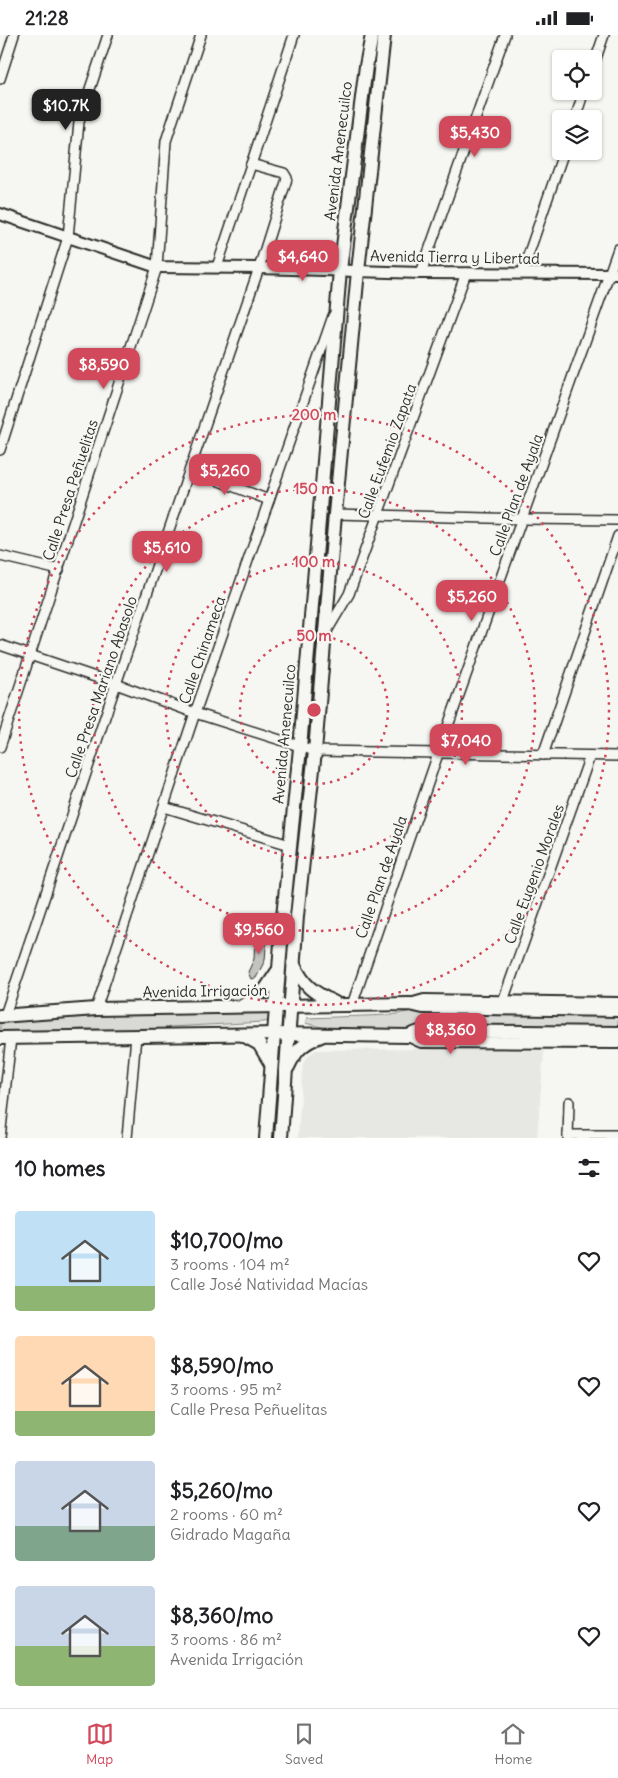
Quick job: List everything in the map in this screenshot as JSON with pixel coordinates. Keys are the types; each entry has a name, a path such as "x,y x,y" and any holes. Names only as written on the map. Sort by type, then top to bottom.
{"main road":[{"name":"Avenida Anenecuilco","path":"266,1138 340,270 366,66 372,35"},
{"name":"Avenida Anenecuilco","path":"281,1138 289,1005 358,271 384,35"},
{"path":"293,963 306,987 319,996 346,1005"},
{"path":"242,1006 265,991 279,968"},
{"name":"Avenida Irrigación","path":"3,1015 96,1009 410,1004 423,1007 506,1005 618,1010"},
{"path":"5,1038 241,1034 408,1035 422,1031 618,1033"},
{"path":"241,1034 259,1044 271,1064"},
{"path":"286,1069 295,1053 303,1045 325,1035"}],"street":[{"path":"0,79 14,35"},
{"path":"0,450 68,237 79,122 108,35"},
{"name":"Calle Presa Peñuelitas","path":"0,747 157,267 166,141 201,35"},
{"path":"217,267 294,35"},
{"path":"421,273 505,35"},
{"path":"599,50 604,35"},
{"path":"522,273 561,160"},
{"name":"Calle Presa Mariano Abasolo","path":"3,1015 259,268 287,178 284,173 251,165"},
{"name":"Avenida Tierra y Libertad","path":"0,214 157,267 421,273 614,274"},
{"name":"Calle Plan de Ayala","path":"346,1005 438,754 521,519 614,274 618,249"},
{"name":"Calle Eufemio Zapata","path":"325,634 349,594 466,273"},
{"name":"Calle Chinameca","path":"96,1009 195,713 338,301"},
{"path":"190,469 269,500"},
{"path":"335,514 618,520"},
{"path":"543,755 618,536"},
{"path":"0,556 58,570"},
{"path":"0,645 195,713 314,751 618,756"},
{"name":"Calle Eugenio Morales","path":"506,1005 590,756"},
{"path":"164,807 290,845"},
{"name":"Avenida Irrigación","path":"506,1005 618,1003"},
{"path":"408,1035 421,1042 618,1043"},
{"path":"127,1138 136,1036"},
{"path":"0,1138 5,1038"},
{"path":"569,1102 568,1136 618,1135"}],"shaded area":[{"path":"423,1009 618,1011 618,1031 325,1028 305,1023 307,1018 391,1015"},
{"path":"263,1010 271,1015 268,1021 170,1027 164,1030 82,1029 0,1034 0,1022 136,1014"},
{"path":"434,1049 544,1051 537,1138 298,1138 303,1063 316,1050"}],"building":[{"path":"262,931 267,935 265,960 256,978 251,979 248,972 254,959 255,935"}]}
